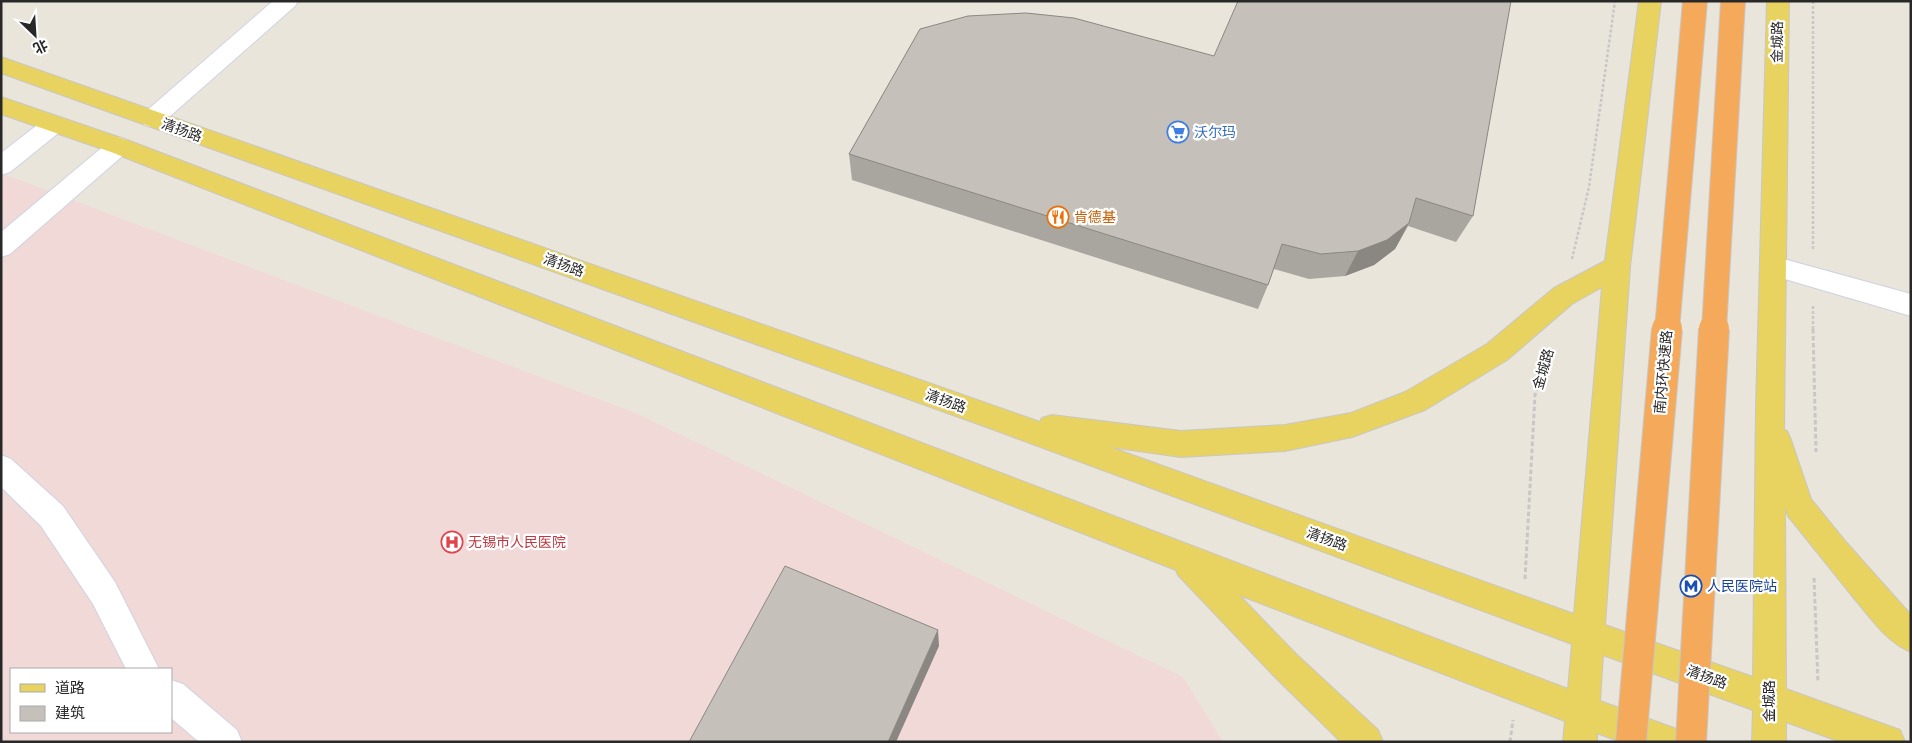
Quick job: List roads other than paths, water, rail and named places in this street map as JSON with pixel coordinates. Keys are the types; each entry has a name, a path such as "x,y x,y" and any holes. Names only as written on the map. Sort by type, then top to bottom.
{"highway":[{"name":"南内环快速路","path":"1631,742 1694,1"},
{"path":"1691,742 1733,1"}],"main road":[{"path":"1580,742 1590,636 1618,267 1650,1"},
{"name":"金城路","path":"1768,742 1770,420 1778,1"},
{"name":"清扬路","path":"1,65 1000,420 1524,610 1590,636 1888,742"},
{"path":"1,106 119,146 1516,687 1584,710 1667,742"},
{"path":"1000,420 1181,444 1285,438 1352,425 1415,401 1496,352 1563,296 1618,267"},
{"path":"1770,420 1799,506 1834,551 1891,618 1911,636"},
{"path":"1183,558 1285,664 1366,742"}],"street":[{"path":"152,119 287,1"},
{"path":"1,166 53,124"},
{"path":"1,247 119,146"},
{"path":"1773,266 1911,305"},
{"path":"1,468 52,516 104,593 142,668"},
{"path":"172,697 225,742"}],"place":[{"name":"沃尔玛","path":"1178,132"},
{"name":"肯德基","path":"1058,217"},
{"name":"无锡市人民医院","path":"452,542"},
{"name":"人民医院站","path":"1691,586"}]}
